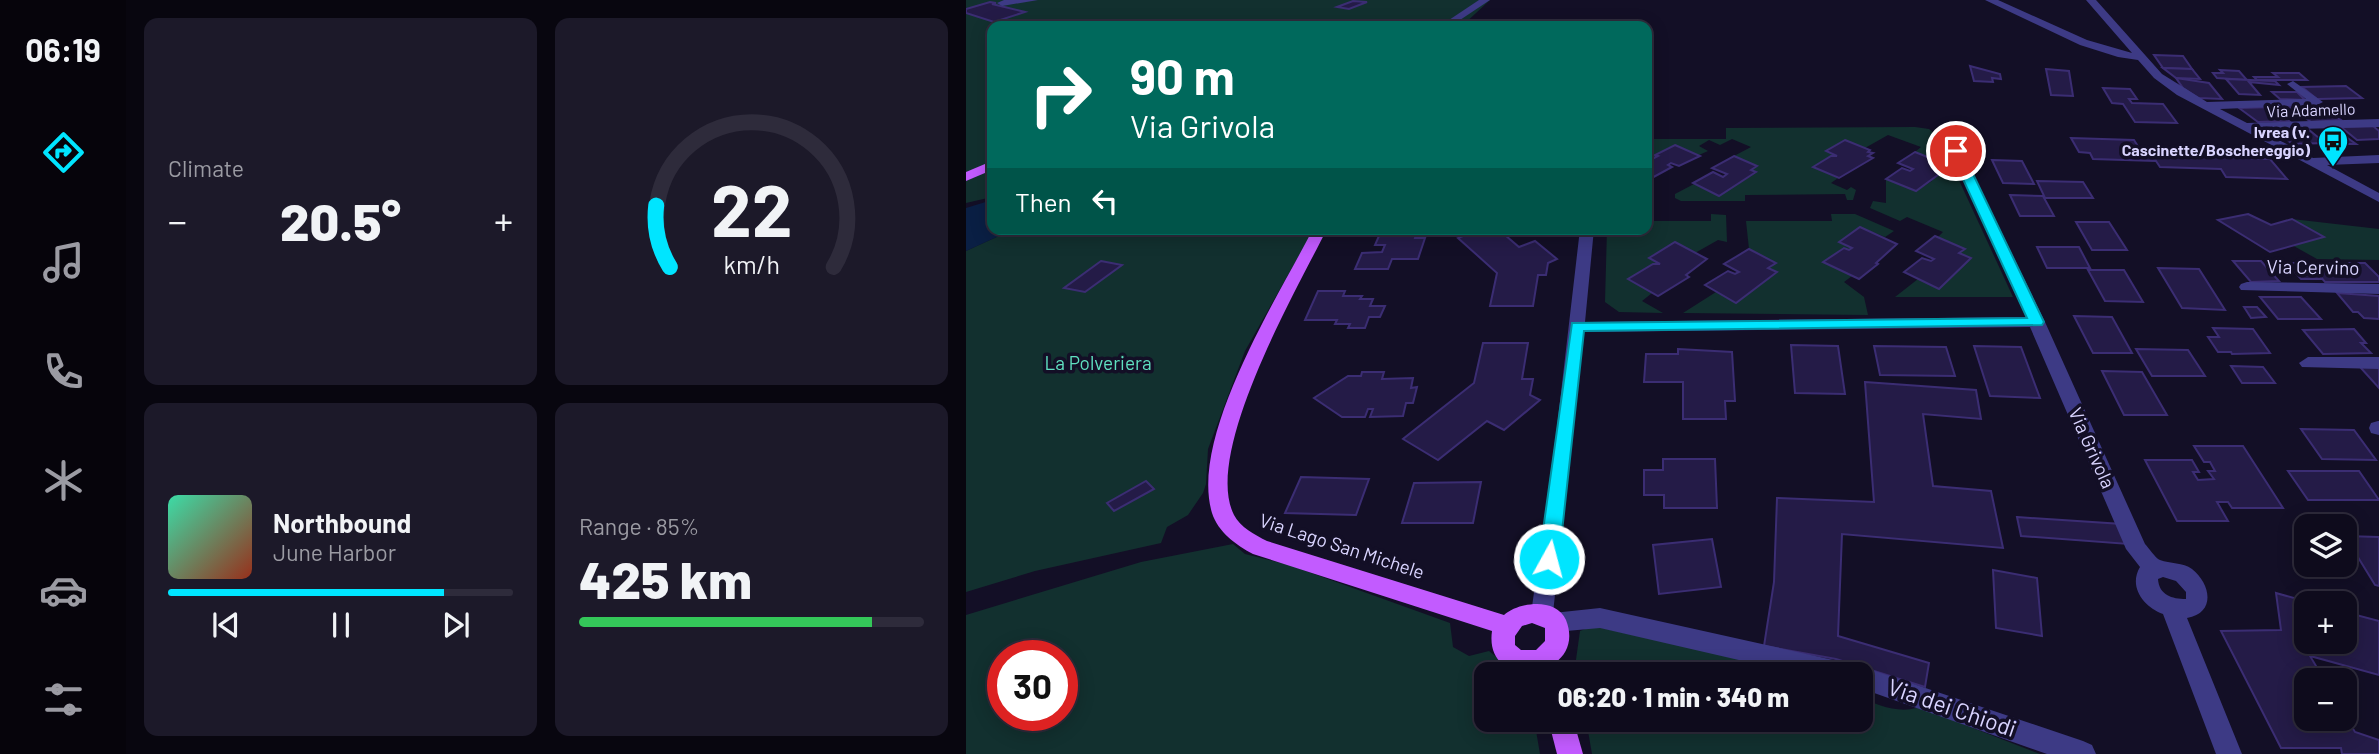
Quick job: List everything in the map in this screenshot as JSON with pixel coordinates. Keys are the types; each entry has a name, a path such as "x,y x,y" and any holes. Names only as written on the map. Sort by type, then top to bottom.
{"main road":[{"path":"966,177 987,167"},
{"name":"Via Lago San Michele","path":"1317,235 1250,366 1236,407 1217,475 1223,515 1244,540 1260,548 1508,626"},
{"path":"1523,662 1509,656 1502,642 1508,626 1523,615 1548,618 1559,637 1548,662"},
{"path":"1564,732 1570,754"}],"street":[{"path":"1002,4 1033,0"},
{"path":"1452,21 1485,0"},
{"path":"1990,0 2030,15 2108,53 2141,57"},
{"path":"2091,0 2158,76 2203,106 2379,198"},
{"path":"2203,106 2317,102 2293,85"},
{"name":"Via Adamello","path":"2244,128 2379,123"},
{"name":"Via Grivola","path":"1956,151 2037,322 2137,549 2155,569"},
{"path":"2310,162 2379,159"},
{"path":"1586,235 1548,618 1600,618 1794,662"},
{"name":"Via Cervino","path":"2247,287 2379,289"},
{"path":"1577,327 2037,322"},
{"path":"2308,363 2379,363"},
{"path":"2163,568 2183,574 2197,589 2197,603 2191,608 2172,608 2150,593 2145,583 2147,574 2155,569 2163,568"},
{"path":"2172,608 2229,754"},
{"name":"Via dei Chiodi","path":"1873,681 2083,754"}],"green space":[{"path":"966,0 1490,0 1467,21 987,21 987,198 966,203"},
{"path":"1726,128 1929,129 1939,137 2013,297 1895,297 1918,279 1939,289 1970,259 1959,253 1964,249 1938,237 1943,232 1907,217 1900,221 1870,208 1873,201 1886,203 1886,179 1916,191 1932,181 1935,165 1940,161 1915,152 1921,147 1888,135 1865,148 1827,151 1837,156 1830,156 1813,167 1838,178 1831,183 1847,190 1851,187 1856,190 1853,200 1847,200 1845,194 1745,195 1745,201 1681,201 1675,198 1675,194 1694,184 1719,196 1756,173 1751,170 1756,166 1734,156 1751,147 1732,139 1720,145 1709,140 1699,146 1708,151 1699,155 1675,145 1654,158 1652,139 1726,139"},
{"path":"1711,214 1726,215 1727,242 1718,240 1695,253 1675,242 1649,257 1660,264 1628,279 1652,293 1642,301 1663,313 1619,312 1605,302 1607,235 1652,235 1652,221 1711,221"},
{"path":"1831,214 1855,214 1894,231 1885,237 1860,227 1840,241 1852,248 1843,248 1824,262 1852,276 1844,282 1864,297 1868,315 1683,313 1716,292 1736,303 1777,273 1768,268 1775,263 1749,249 1746,221 1832,221"},
{"path":"2292,219 2379,229 2379,260 2317,259 2292,245 2323,237"},
{"name":"La Polveriera","path":"1001,235 1311,235 1245,351 1208,449 1203,493 1188,515 1167,527 1161,543 1035,571 966,592 966,251"},
{"path":"1233,544 1245,554 1289,565 1450,623 1453,647 1469,656 1489,651 1503,662 1474,662 1474,732 1536,732 1540,754 966,754 966,615 1141,562"},
{"path":"1593,626 1754,662 1576,662 1580,631"},
{"path":"1873,703 1904,710 1919,707 2040,754 1592,754 1588,732 1873,732"}],"water":[{"path":"987,202 987,235 1001,235 966,251 966,208"}],"building":[{"path":"1353,1 1367,2 1349,9 1337,7"},
{"path":"990,2 1025,12 991,21 966,13 966,9"},
{"path":"2154,55 2183,56 2192,69 2163,68"},
{"path":"1970,66 2000,74 2001,79 1992,78 1993,82 1974,81"},
{"path":"2163,68 2192,69 2200,79 2176,78"},
{"path":"2046,69 2069,71 2073,96 2051,95"},
{"path":"2220,70 2239,71 2247,80 2217,78 2213,73 2223,73"},
{"path":"2273,73 2299,73 2307,80 2257,80 2254,77 2278,77"},
{"path":"2176,78 2209,83 2222,99 2198,98 2183,88"},
{"path":"2226,79 2275,81 2279,85 2249,82 2260,95 2239,94"},
{"path":"2346,86 2362,98 2317,99 2302,87"},
{"path":"2103,88 2130,89 2137,99 2129,99 2132,103 2163,104 2177,123 2135,122 2123,104 2112,103"},
{"path":"2272,92 2297,92 2305,100 2280,99"},
{"path":"2272,107 2289,121 2258,122 2239,108"},
{"path":"2290,107 2325,107 2341,120 2311,122"},
{"path":"2373,126 2379,131 2379,139 2357,140 2341,127"},
{"path":"2275,129 2308,129 2325,143 2292,144"},
{"path":"2323,137 2346,137 2356,144 2331,144"},
{"path":"2071,138 2134,140 2139,148 2207,150 2212,157 2270,159 2287,179 2226,177 2221,169 2160,167 2156,161 2093,159 2090,153 2079,152"},
{"path":"1845,140 1870,150 1868,152 1873,153 1868,156 1873,158 1839,178 1813,167 1831,156 1837,156 1826,151"},
{"path":"1675,145 1700,156 1679,166 1671,163 1668,165 1672,167 1652,178 1652,157 1658,156 1655,155"},
{"path":"1915,152 1940,162 1935,165 1946,169 1916,191 1886,179 1902,168 1910,171 1913,169 1898,163"},
{"path":"1734,156 1757,166 1751,170 1756,172 1719,196 1693,183 1713,172 1723,177 1727,174 1712,168"},
{"path":"1992,160 2022,161 2034,184 2003,183"},
{"path":"2037,181 2083,182 2093,198 2045,198"},
{"path":"2010,195 2043,196 2054,216 2020,216"},
{"path":"2248,214 2271,225 2292,219 2324,237 2270,252 2218,220"},
{"path":"2076,222 2109,222 2127,250 2092,250"},
{"path":"1860,227 1897,244 1859,279 1823,262 1844,248 1852,248 1839,242"},
{"path":"1379,235 1416,235 1415,238 1425,238 1418,259 1392,259 1388,269 1355,269 1362,253 1382,252 1385,245 1375,245"},
{"path":"1466,235 1505,235 1519,247 1535,241 1557,259 1548,263 1546,275 1538,275 1533,306 1490,306 1497,273 1458,238"},
{"path":"1935,236 1965,249 1959,253 1971,258 1939,289 1904,272 1922,258 1931,261 1934,259 1916,251"},
{"path":"1675,242 1707,259 1686,275 1689,277 1658,296 1628,279 1653,264 1660,264 1649,258"},
{"path":"2037,247 2079,247 2090,268 2047,268"},
{"path":"1749,249 1776,263 1768,268 1777,272 1736,303 1705,285 1728,271 1735,274 1739,272 1724,264"},
{"path":"1101,261 1122,265 1085,292 1064,288"},
{"path":"2233,261 2261,261 2279,281 2251,282"},
{"path":"2287,263 2309,263 2323,279 2301,279"},
{"path":"2309,263 2365,263 2379,277 2379,282 2325,282"},
{"path":"2158,268 2199,269 2225,310 2182,308"},
{"path":"2088,270 2124,270 2143,302 2105,301"},
{"path":"1318,291 1345,291 1343,296 1362,296 1360,299 1373,299 1370,306 1385,306 1380,317 1369,317 1365,328 1348,328 1350,324 1335,324 1337,320 1305,320"},
{"path":"2337,293 2379,296 2379,319 2364,318 2358,312 2353,312"},
{"path":"2260,297 2301,297 2321,319 2278,319"},
{"path":"2244,307 2257,307 2266,317 2251,318"},
{"path":"2074,316 2112,317 2132,353 2093,353"},
{"path":"2213,328 2253,329 2270,353 2218,352 2208,337 2219,337"},
{"path":"2354,329 2366,343 2361,343 2371,353 2323,354 2303,330"},
{"path":"1483,343 1528,343 1522,379 1533,379 1530,395 1540,400 1504,430 1487,421 1438,460 1403,439 1474,383"},
{"path":"1791,345 1838,346 1845,394 1795,393"},
{"path":"1874,346 1946,347 1955,376 1880,375"},
{"path":"1974,346 2021,347 2040,398 1990,396"},
{"path":"1678,349 1732,352 1735,401 1725,401 1726,419 1683,419 1683,382 1644,382 1646,354 1678,354"},
{"path":"2136,349 2188,350 2205,376 2152,376"},
{"path":"2231,366 2263,367 2275,383 2242,383"},
{"path":"2360,367 2379,367 2379,388"},
{"path":"2102,371 2142,372 2167,415 2124,415"},
{"path":"1362,372 1384,372 1382,379 1413,378 1411,388 1417,387 1413,403 1406,403 1403,416 1370,417 1373,409 1368,409 1365,417 1342,417 1314,398 1348,376 1361,376"},
{"path":"1865,382 1976,390 1981,419 1923,414 1933,486 1991,491 2003,548 1842,534 1838,636 1929,663 1925,687 1873,671 1873,662 1846,662 1764,646 1774,582 1777,498 1874,502"},
{"path":"2301,429 2354,430 2376,460 2322,459"},
{"path":"2194,446 2243,446 2283,508 2232,508 2228,502 2217,502 2228,521 2177,521 2145,460 2192,460 2199,472 2193,472 2198,480 2214,479 2208,471 2215,471 2210,462 2204,462"},
{"path":"1663,459 1715,459 1717,508 1664,508 1664,495 1644,495 1644,470 1663,470"},
{"path":"2288,471 2359,471 2379,500 2308,500"},
{"path":"1301,477 1369,479 1356,515 1285,513"},
{"path":"1146,481 1154,489 1114,511 1107,503"},
{"path":"1481,482 1473,523 1402,523 1414,483"},
{"path":"2017,517 2122,524 2128,544 2021,536"},
{"path":"2357,536 2379,537 2379,586 2375,585 2357,556"},
{"path":"1712,539 1721,587 1659,594 1653,545"},
{"path":"1993,570 2037,578 2042,636 1996,628"},
{"path":"2276,593 2294,598 2294,654 2357,654 2357,615 2379,621 2379,675 2310,656 2317,668 2294,668 2294,731 2354,731 2379,740 2379,754 2342,754 2341,748 2281,748 2221,631 2281,630"}],"place":[{"name":"Ivrea (v. Cascinette/Boschereggio)","path":"2333,168"}],"route":[{"path":"1549,559 1577,327 2037,322 1956,151"}]}
